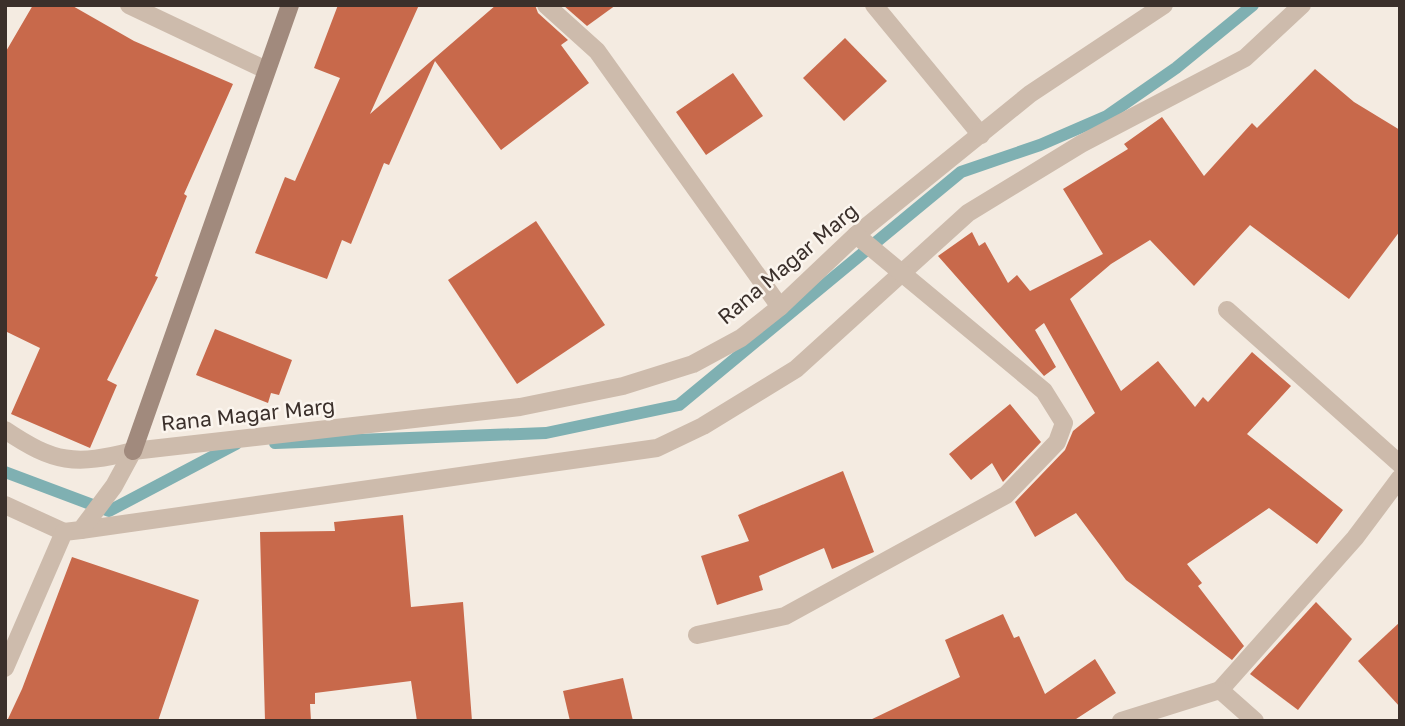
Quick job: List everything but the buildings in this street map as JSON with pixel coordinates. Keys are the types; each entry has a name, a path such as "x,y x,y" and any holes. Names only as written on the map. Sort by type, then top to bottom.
{"street":[{"path":"129,5 267,69"},
{"path":"5,668 78,526 130,459 290,5"},
{"path":"546,5 597,51 780,307"},
{"path":"874,5 981,135"},
{"name":"Rana Magar Marg","path":"5,430 44,455 65,459 130,459 520,407 623,386 693,364 741,338 780,307 856,235 1030,94 1164,5"},
{"path":"5,505 78,526 657,448 703,426 796,369 897,271 968,213 1081,144 1245,58 1302,5"},
{"path":"697,635 785,616 1006,495 1057,442 1064,423 1044,391 856,235"},
{"path":"1227,310 1400,464"},
{"path":"1122,721 1220,690 1356,538 1400,478"},
{"path":"1220,690 1255,721"}],"waterway":[{"path":"275,443 546,433 679,405 961,172 1040,145 1107,116 1176,68 1253,5"},
{"path":"5,472 109,511 236,444"}]}
